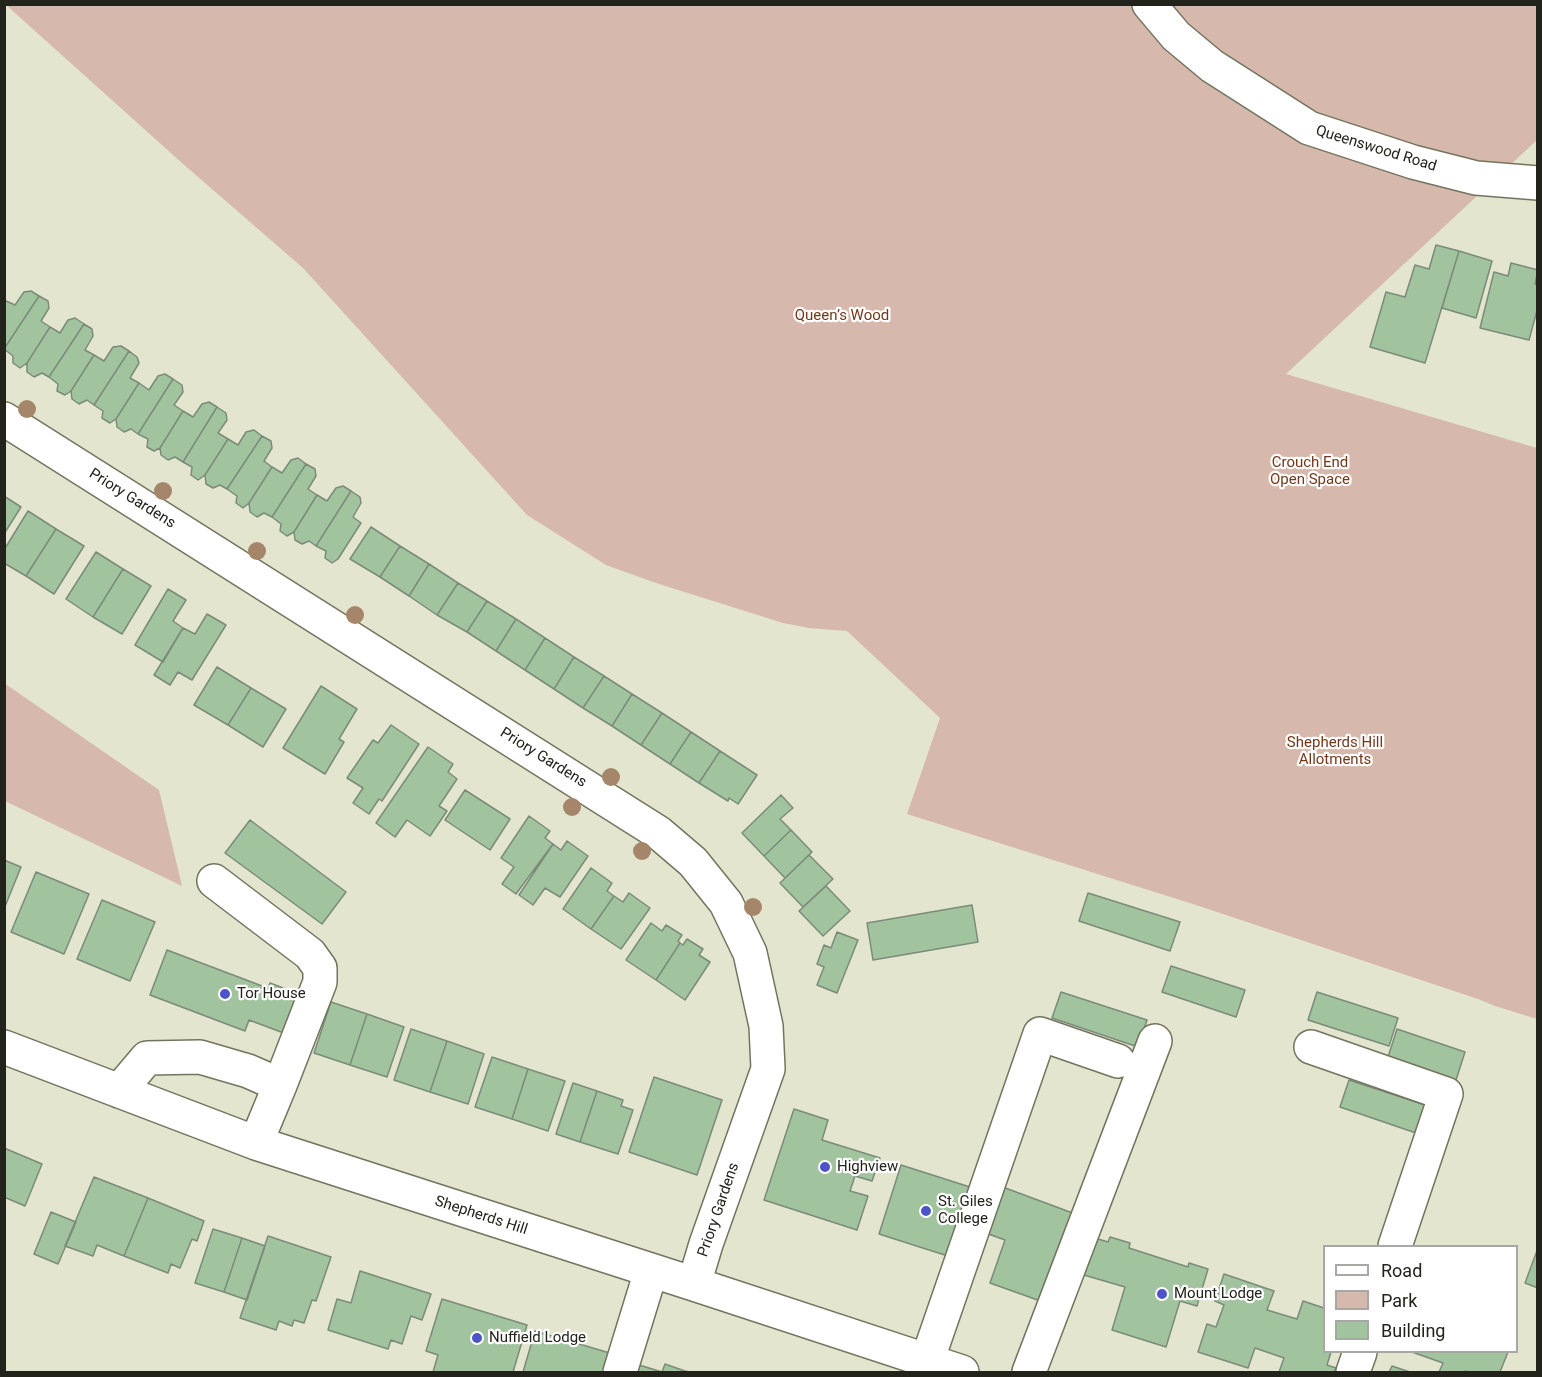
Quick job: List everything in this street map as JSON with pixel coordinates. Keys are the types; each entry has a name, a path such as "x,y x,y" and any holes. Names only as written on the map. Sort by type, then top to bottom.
{"street":[{"name":"Queenswood Road","path":"1149,4 1176,36 1212,66 1309,128 1413,162 1476,178 1538,183"},
{"name":"Priory Gardens","path":"4,419 659,833 693,862 726,903 750,952 766,1026 768,1069 694,1284"},
{"path":"214,881 310,954 320,968 320,982 256,1143"},
{"path":"927,1361 1040,1034 1118,1061"},
{"path":"1029,1372 1155,1041"},
{"name":"Shepherds Hill","path":"4,1047 256,1143 962,1372"},
{"path":"1311,1047 1446,1094 1395,1245"},
{"path":"119,1091 147,1058 200,1057 248,1071 280,1085"},
{"path":"620,1372 651,1271"},
{"path":"1353,1372 1360,1353"}],"green space":[{"name":"Queen’s Wood","path":"5,4 1537,5 1537,140 1286,374 1537,448 1537,1019 1196,905 907,814 940,718 847,631 783,623 606,565 527,515 303,268"},
{"path":"4,683 159,790 182,886 5,801"}],"building":[{"path":"1436,245 1459,251 1425,363 1370,347 1386,292 1405,297 1415,265 1429,269"},
{"path":"1459,251 1492,261 1476,318 1442,308"},
{"path":"1511,263 1538,270 1535,284 1538,285 1538,307 1529,340 1480,328 1494,272 1508,276"},
{"path":"31,291 39,296 4,349 4,300 15,305 24,292"},
{"path":"39,296 48,301 49,308 41,321 50,327 27,363 20,368 13,363 13,356 4,349"},
{"path":"75,318 84,324 49,377 42,373 34,377 27,372 27,363 50,327 60,333 68,320"},
{"path":"84,324 92,329 93,336 85,350 94,355 71,391 65,395 57,391 58,384 49,377"},
{"path":"121,346 129,351 94,405 87,400 79,404 72,399 71,391 94,355 104,361 113,347"},
{"path":"129,351 137,357 139,363 130,378 139,383 116,419 110,423 102,418 103,411 94,405"},
{"path":"165,374 173,379 138,434 131,429 124,432 117,427 116,419 139,383 149,390 158,376"},
{"path":"173,379 182,385 183,392 174,405 183,411 160,448 154,451 147,447 148,439 138,434"},
{"path":"209,402 217,407 183,462 175,457 168,460 161,455 160,448 183,411 193,417 202,404"},
{"path":"217,407 226,413 227,420 218,433 228,439 205,475 198,480 191,475 192,467 183,462"},
{"path":"254,430 262,436 227,489 220,485 213,488 206,484 205,475 228,439 238,445 246,432"},
{"path":"262,436 271,441 272,448 264,461 272,467 249,503 243,508 236,503 237,496 227,489"},
{"path":"298,458 306,464 272,517 264,513 257,517 250,512 249,503 272,467 282,473 291,460"},
{"path":"306,464 315,469 316,476 308,489 317,495 294,532 287,536 280,531 281,524 272,517"},
{"path":"343,486 351,491 316,546 309,541 302,544 295,540 294,532 317,495 327,501 336,488"},
{"path":"351,491 360,497 361,503 353,517 361,523 338,559 332,563 325,558 326,551 316,546"},
{"path":"4,496 21,507 4,534"},
{"path":"28,511 56,529 26,576 4,563 4,550"},
{"path":"371,527 400,546 380,577 350,559"},
{"path":"56,529 84,546 54,594 26,576"},
{"path":"400,546 429,564 409,596 380,577"},
{"path":"96,552 123,569 93,617 66,599"},
{"path":"429,564 458,583 437,615 409,596"},
{"path":"123,569 151,586 122,634 93,617"},
{"path":"458,583 487,601 467,632 437,615"},
{"path":"168,589 186,600 173,621 183,628 163,662 135,645"},
{"path":"487,601 516,619 496,651 467,632"},
{"path":"207,614 226,625 192,680 178,672 170,685 154,675 183,628 195,634"},
{"path":"516,619 545,638 525,670 496,651"},
{"path":"545,638 574,657 554,689 525,670"},
{"path":"574,657 604,676 583,708 554,689"},
{"path":"217,667 251,688 228,725 194,705"},
{"path":"604,676 632,694 612,726 583,708"},
{"path":"321,686 357,709 339,739 344,742 325,774 283,748"},
{"path":"251,688 286,709 263,747 228,725"},
{"path":"632,694 662,713 641,745 612,726"},
{"path":"662,713 691,732 670,764 641,745"},
{"path":"391,725 419,744 382,801 379,799 369,814 353,803 363,788 347,778 373,740 378,743"},
{"path":"691,732 720,751 699,783 670,764"},
{"path":"428,747 453,764 448,772 457,779 439,806 447,811 430,836 407,820 395,837 376,823"},
{"path":"720,751 757,775 738,804 729,798 728,801 699,783"},
{"path":"465,790 510,819 490,850 445,820"},
{"path":"781,795 793,808 780,819 791,830 764,856 742,833"},
{"path":"529,816 550,831 545,838 553,844 516,894 502,884 514,867 501,858"},
{"path":"250,820 346,892 322,924 225,853"},
{"path":"791,830 812,852 785,878 764,856"},
{"path":"567,841 588,856 560,897 545,888 533,905 519,895 553,844 561,850"},
{"path":"809,855 833,879 803,907 780,883"},
{"path":"4,860 21,867 4,909"},
{"path":"591,868 612,883 607,891 614,896 591,929 563,909"},
{"path":"36,872 89,894 64,954 11,932"},
{"path":"826,886 850,911 823,936 799,911"},
{"path":"629,893 650,908 621,949 591,929 614,896 623,902"},
{"path":"1088,893 1180,922 1170,951 1079,921"},
{"path":"102,900 155,922 130,981 77,959"},
{"path":"972,905 978,942 873,960 867,923"},
{"path":"651,923 662,931 666,925 682,935 678,941 680,943 656,980 626,960"},
{"path":"837,932 858,940 837,993 817,985 824,967 817,964 824,945 831,948"},
{"path":"687,939 703,949 699,955 710,962 685,1000 656,980 680,943 683,945"},
{"name":"Tor House","path":"167,950 262,986 260,991 266,994 270,983 312,999 297,1038 249,1020 245,1031 150,995"},
{"path":"1171,966 1245,990 1236,1017 1162,992"},
{"path":"1061,992 1147,1020 1138,1047 1052,1018"},
{"path":"1317,992 1398,1018 1389,1046 1308,1020"},
{"path":"331,1002 367,1014 350,1065 314,1053"},
{"path":"367,1014 404,1027 387,1077 350,1065"},
{"path":"411,1029 447,1041 430,1092 394,1080"},
{"path":"1397,1029 1465,1052 1456,1080 1388,1057"},
{"path":"447,1041 484,1054 468,1104 430,1092"},
{"path":"492,1057 528,1069 512,1119 475,1107"},
{"path":"528,1069 565,1081 548,1131 512,1119"},
{"path":"654,1077 722,1100 697,1175 629,1152"},
{"path":"1349,1080 1425,1105 1416,1133 1340,1107"},
{"path":"573,1083 597,1091 580,1142 556,1134"},
{"path":"597,1091 623,1100 621,1106 633,1110 618,1154 580,1142"},
{"name":"Highview","path":"794,1109 828,1120 822,1140 880,1158 872,1181 855,1176 850,1191 868,1196 857,1230 764,1200"},
{"path":"4,1148 42,1164 25,1206 4,1197"},
{"name":"St. Giles College","path":"901,1165 973,1188 951,1257 879,1234"},
{"path":"94,1177 148,1198 124,1256 97,1245 93,1256 65,1246"},
{"path":"1000,1186 1078,1215 1046,1303 990,1283 1005,1240 983,1232"},
{"path":"148,1198 204,1221 197,1241 192,1239 180,1268 171,1264 168,1273 124,1256"},
{"path":"51,1212 76,1222 58,1264 34,1254"},
{"path":"213,1229 242,1238 224,1292 195,1283"},
{"path":"268,1236 331,1257 316,1301 312,1300 304,1323 294,1320 292,1326 279,1321 276,1330 240,1318"},
{"name":"Mount Lodge","path":"1088,1236 1108,1242 1110,1237 1130,1243 1129,1248 1188,1267 1189,1263 1208,1269 1197,1306 1180,1301 1166,1347 1112,1330 1125,1287 1077,1273"},
{"path":"242,1238 265,1246 247,1300 224,1292"},
{"path":"1538,1248 1538,1288 1525,1283"},
{"path":"360,1271 431,1294 422,1320 411,1316 402,1344 391,1340 388,1349 328,1330 337,1299 351,1303"},
{"path":"1224,1274 1274,1291 1267,1310 1297,1319 1303,1301 1323,1308 1323,1353 1331,1353 1327,1365 1336,1368 1334,1372 1279,1372 1284,1358 1255,1348 1248,1368 1198,1352 1207,1324 1216,1327 1224,1305 1215,1301"},
{"name":"Nuffield Lodge","path":"442,1299 527,1325 513,1372 433,1372 438,1355 426,1351"},
{"path":"535,1331 620,1356 615,1372 523,1372"},
{"path":"1415,1353 1508,1353 1500,1372 1439,1372 1443,1363"},
{"path":"636,1364 662,1372 633,1372"},
{"path":"665,1364 685,1371 690,1372 662,1372"},
{"path":"1392,1366 1410,1372 1389,1372"}],"place":[{"name":"Tor House","path":"225,994"},
{"name":"Highview","path":"825,1167"},
{"name":"St. Giles College","path":"926,1211"},
{"name":"Mount Lodge","path":"1162,1294"},
{"name":"Nuffield Lodge","path":"477,1338"}],"park label":[{"name":"Crouch End Open Space","path":"1310,472"},
{"name":"Shepherds Hill Allotments","path":"1335,752"}]}
